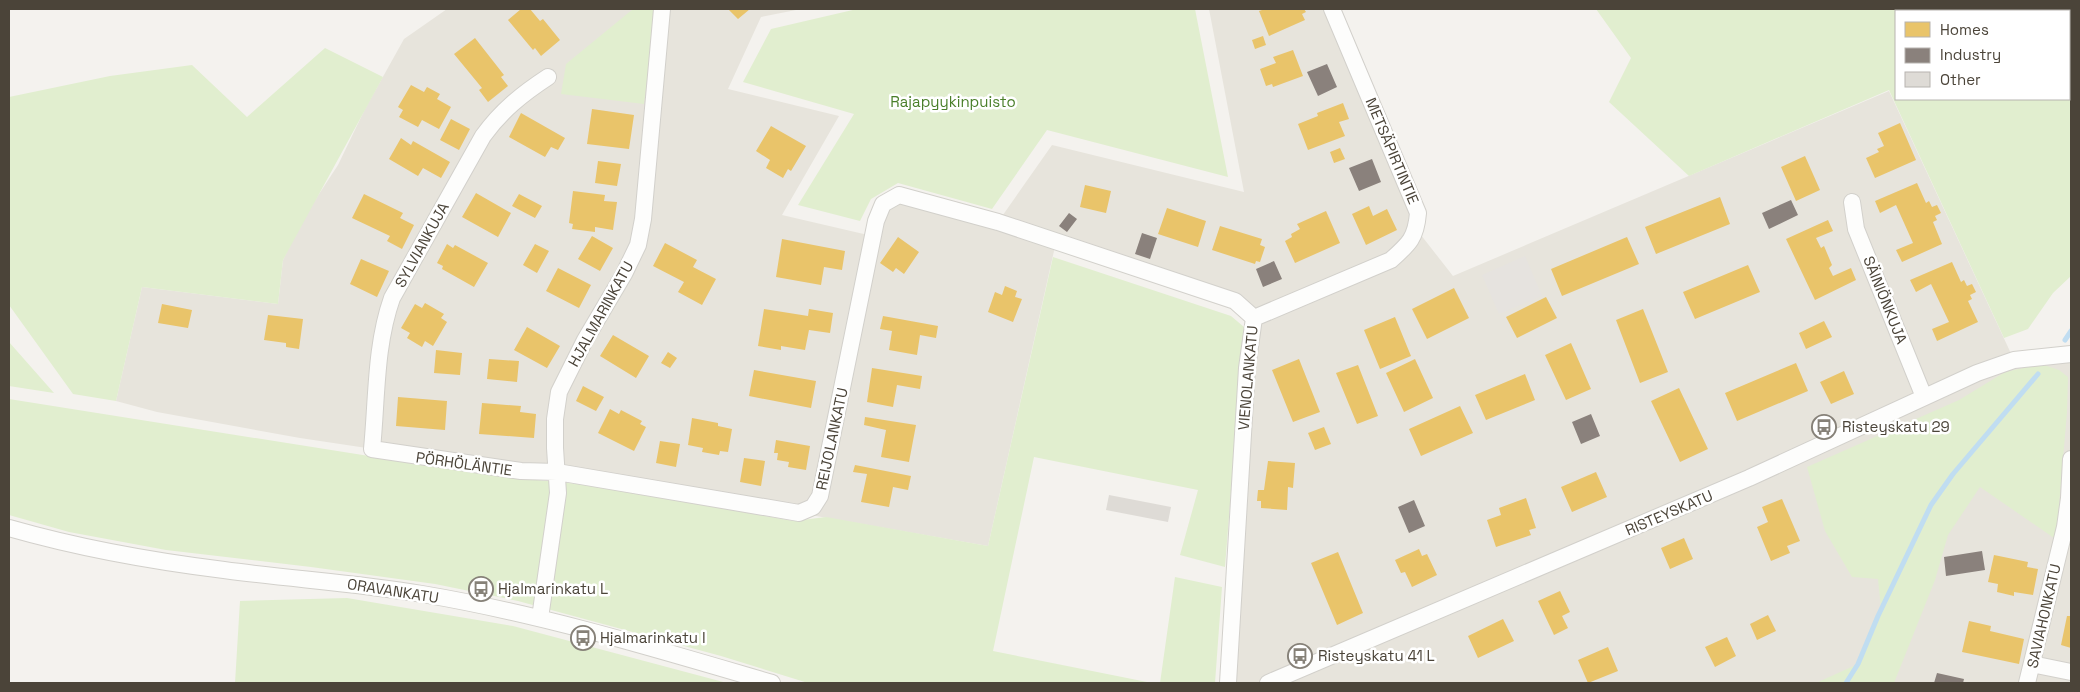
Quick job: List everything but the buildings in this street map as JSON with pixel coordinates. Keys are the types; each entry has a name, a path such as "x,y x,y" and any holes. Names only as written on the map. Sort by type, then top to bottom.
{"street":[{"name":"HJALMARINKATU","path":"540,618 558,493 555,419 559,392 585,340 624,274 640,237 662,9"},
{"name":"METSÄPIRTINTIE","path":"1254,318 1391,260 1409,245 1417,230 1418,213 1332,9"},
{"name":"SYLVIANKUJA","path":"372,449 380,349 384,320 392,298 483,136 496,118 520,96 548,77"},
{"name":"VIENOLANKATU","path":"883,204 899,195 998,222 1235,301 1254,318 1247,368 1228,683"},
{"name":"SÄINIÖNKUJA","path":"1852,202 1856,229 1924,397"},
{"name":"REIJOLANKATU","path":"557,472 799,512 812,507 820,496 864,276 876,221 883,204"},
{"name":"RISTEYSKATU","path":"1268,683 1749,478 1977,373 2014,360 2071,354"},
{"name":"PÖRHÖLÄNTIE","path":"372,449 522,471 557,472"},
{"name":"SAVIAHONKATU","path":"2028,683 2065,527 2071,459"},
{"name":"ORAVANKATU","path":"9,528 45,538 147,559 423,594 540,618 617,637 772,683"},
{"path":"2032,664 2071,672"}],"shaded area":[{"path":"447,9 801,9 761,17 728,89 839,116 782,215 868,235 899,195 998,222 1052,145 1244,192 1209,9 1332,9 1417,230 1453,276 1889,91 2014,360 2071,355 2071,683 1228,683 1254,318 1235,301 1056,242 988,546 799,513 300,438 157,412 116,401 142,287 278,304 283,260 302,220 338,165 365,109 404,39"},
{"path":"1525,256 1542,296 1499,314 1482,275"}],"green space":[{"path":"633,9 656,9 644,104 561,94 566,64"},
{"name":"Rajapyykinpuisto","path":"857,9 1195,9 1228,177 1047,130 992,209 898,183 871,199 860,221 798,205 854,114 743,82 771,29"},
{"path":"1596,9 2071,9 2071,276 2053,293 2028,329 2004,338 1889,90 1689,176 1609,102 1631,58"},
{"path":"325,48 383,77 283,260 278,304 142,287 116,401 73,394 9,305 9,97 110,76 192,65 247,117"},
{"path":"1053,257 1231,316 1244,327 1225,567 1180,555 1198,490 1034,457 993,651 1152,683 808,683 721,656 518,601 435,584 166,550 69,532 9,515 9,399 495,476 589,485 794,521 826,517 988,546"},
{"path":"9,342 54,393 9,386"},
{"path":"2041,364 2059,370 2068,377 2067,412 2057,530 2054,538 1980,487 1948,535 1935,580 1894,683 1816,683 1858,664 1881,609 1878,579 1852,577 1825,531 1807,467 1959,400 2005,372"},
{"path":"1175,577 1222,587 1215,683 1160,683"},
{"path":"347,598 513,626 727,683 235,683 240,601"}],"waterway":[{"path":"2065,340 2071,331"},
{"path":"1846,683 1858,664 1878,616 1931,505 1953,474 2038,374"}],"place":[{"name":"Risteyskatu 29","path":"1824,427"},
{"name":"Hjalmarinkatu L","path":"481,589"},
{"name":"Hjalmarinkatu I","path":"583,638"},
{"name":"Risteyskatu 41 L","path":"1300,656"}]}
